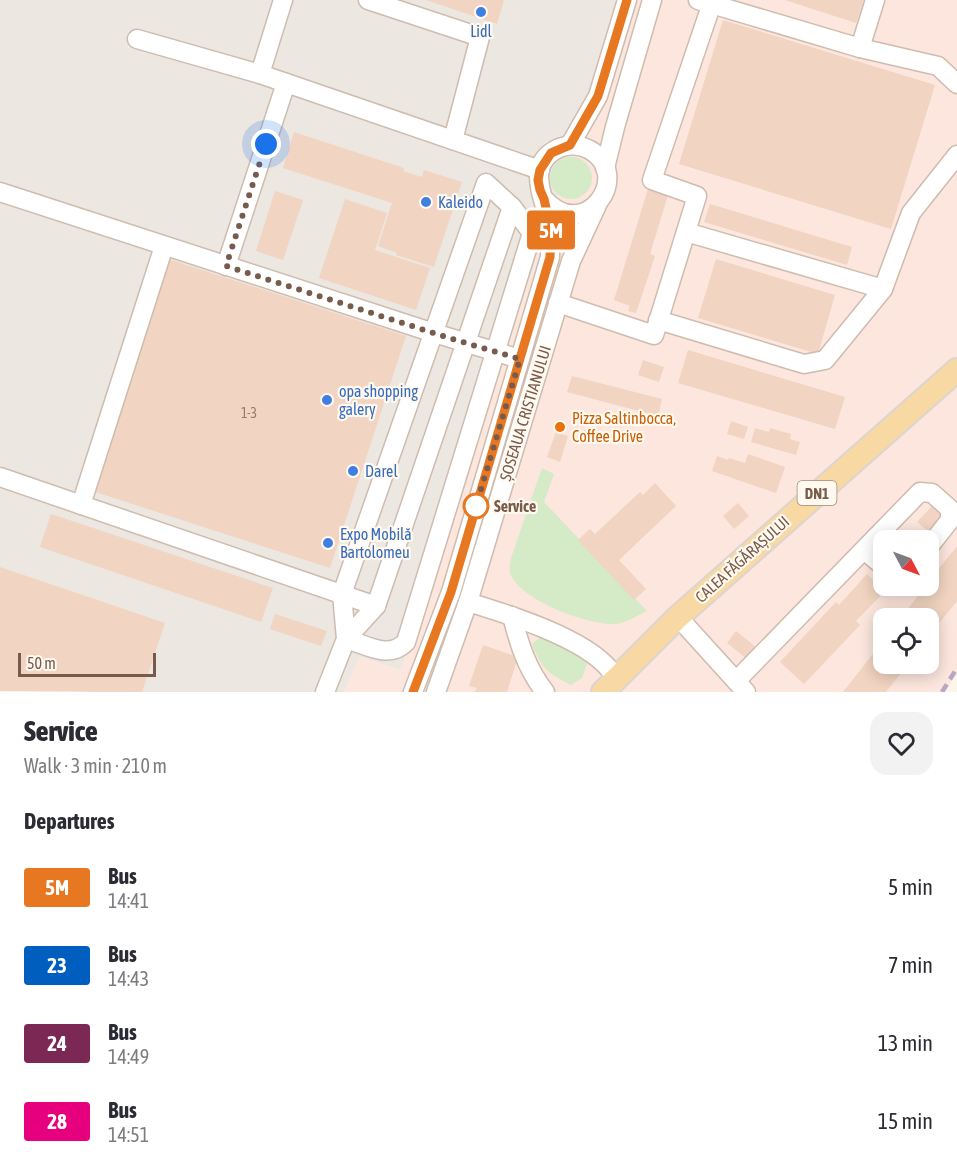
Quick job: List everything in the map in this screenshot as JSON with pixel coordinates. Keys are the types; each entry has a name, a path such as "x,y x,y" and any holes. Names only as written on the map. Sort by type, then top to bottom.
{"main road":[{"name":"CALEA FĂGĂRAȘULUI","path":"603,692 678,617 957,370"},
{"name":"CALEA FĂGĂRAȘULUI","path":"587,692 610,670 638,656"}],"street":[{"path":"260,74 283,0"},
{"path":"368,0 480,37 453,140"},
{"path":"570,145 598,96 627,0"},
{"name":"ȘOSEAUA CRISTIANULUI","path":"438,691 468,602 571,261 606,188 605,168 615,127 652,0"},
{"path":"860,48 875,0"},
{"path":"558,303 654,335 697,196 652,180 708,1 860,48 938,66 957,84"},
{"path":"137,39 260,74 540,170 551,153 570,145 581,146 592,151 600,158 605,168"},
{"path":"226,266 286,83"},
{"path":"658,321 804,364 825,360 883,290 910,213 957,154"},
{"name":"ȘOSEAUA CRISTIANULUI","path":"413,692 451,592 550,257 551,231 538,180 540,170"},
{"path":"486,183 512,207 532,233 406,642 399,649 389,652 346,639 342,594 486,183"},
{"path":"0,192 520,359"},
{"path":"544,199 551,207 569,214 589,210 597,205"},
{"path":"325,692 346,639 376,606 512,207"},
{"path":"686,232 883,290"},
{"path":"81,505 164,246"},
{"path":"0,477 376,606"},
{"path":"883,530 920,492 932,493 950,509 950,520 939,534"},
{"path":"678,617 741,687 873,541"},
{"path":"864,550 873,558"},
{"path":"468,602 512,616 587,649 610,670"},
{"path":"512,616 525,660 545,692"},
{"path":"523,692 531,672"}],"shaded area":[{"path":"0,0 616,0 564,175 401,670 359,657 344,692 88,692 0,618"},
{"path":"616,0 957,0 957,672 945,692 344,692 358,657 401,670 564,175"}],"green space":[{"path":"571,157 586,163 592,178 586,193 571,199 556,193 550,178 556,163"},
{"path":"542,468 554,474 544,502 647,611 621,623 594,622 541,602 515,582 510,572 511,560"},
{"path":"544,634 576,650 587,664 582,678 571,685 546,669 532,644"}],"building":[{"name":"Lidl","path":"426,0 504,0 497,24"},
{"path":"785,0 864,0 856,23"},
{"path":"723,20 935,85 891,229 679,164"},
{"path":"294,132 404,168 403,171 422,177 424,170 462,182 434,267 396,255 397,253 378,246 392,203 283,168"},
{"path":"648,189 668,195 650,254 655,256 636,313 628,311 630,306 614,300"},
{"path":"275,191 303,200 283,260 256,251"},
{"path":"345,199 387,213 375,250 430,268 416,310 319,278"},
{"path":"710,204 852,247 847,265 704,222"},
{"path":"168,259 406,336 330,568 92,491"},
{"path":"716,259 835,295 818,354 698,318"},
{"path":"688,350 845,397 835,429 678,383"},
{"path":"643,360 664,367 659,382 638,375"},
{"path":"572,376 662,399 658,416 567,392"},
{"path":"731,421 748,427 744,439 727,434"},
{"path":"755,428 769,432 770,428 791,434 790,439 800,442 796,455 751,442"},
{"path":"556,432 568,436 560,462 547,457"},
{"path":"748,454 785,467 776,493 712,471 717,456 745,463"},
{"path":"655,483 676,506 619,560 646,589 634,600 578,540 590,529 595,534 640,492 643,495"},
{"path":"738,503 749,516 734,529 723,516"},
{"path":"934,504 944,513 929,530 917,522"},
{"path":"51,514 273,588 261,622 40,547"},
{"path":"957,546 957,601 939,623 939,608 909,608 918,596 939,596 939,568"},
{"path":"0,567 165,623 142,692 0,691"},
{"path":"867,574 873,580 873,596 880,596 856,621 860,625 804,684 780,662 836,602 839,605"},
{"path":"275,614 327,631 321,646 270,629"},
{"path":"736,631 756,647 747,659 727,643"},
{"path":"483,645 518,657 507,692 475,692 477,688 469,686"},
{"path":"873,654 873,674 900,674 886,692 843,692"}],"railway":[{"path":"942,692 957,668"}],"bus line":[{"name":"5M","path":"413,692 451,592 550,257 551,231 538,180 540,170 544,160 551,153 570,145 598,96 627,0"}],"place":[{"name":"Lidl","path":"481,12"},
{"name":"Kaleido","path":"426,202"},
{"name":"opa shopping galery","path":"327,400"},
{"name":"Pizza Saltinbocca, Coffee Drive","path":"560,427"},
{"name":"Darel","path":"353,471"},
{"name":"Service","path":"476,506"},
{"name":"Expo Mobilă Bartolomeu","path":"328,543"}],"route":[{"path":"266,144 226,266 520,359 476,506"}]}
